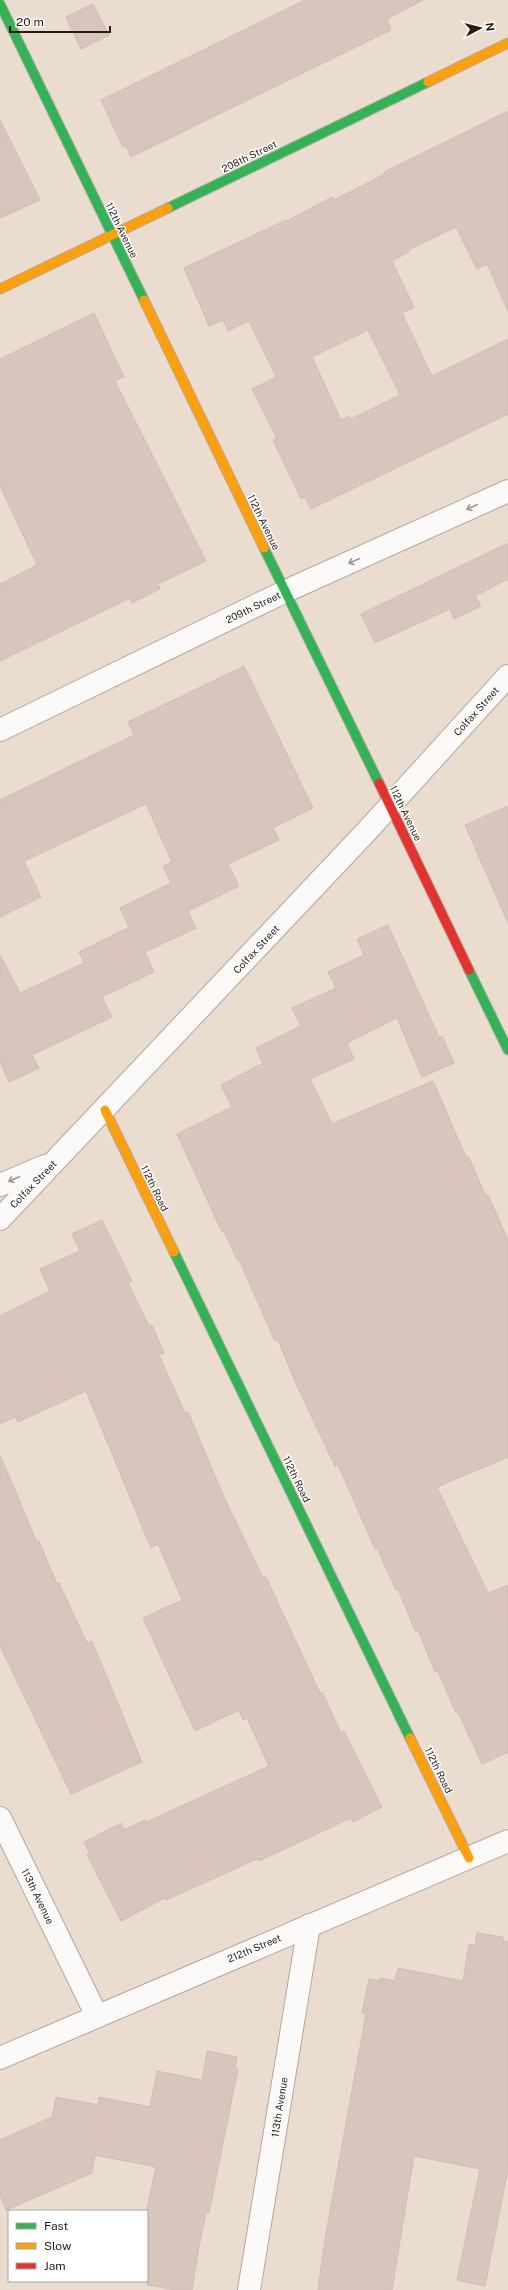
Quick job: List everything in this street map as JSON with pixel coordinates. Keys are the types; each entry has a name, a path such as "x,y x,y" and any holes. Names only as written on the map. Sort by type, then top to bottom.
{"street":[{"name":"112th Avenue","path":"0,4 508,1050"},
{"name":"208th Street","path":"0,289 508,43"},
{"name":"209th Street","path":"0,730 286,592 508,491"},
{"name":"Colfax Street","path":"0,1219 105,1110 499,692 508,676"},
{"name":"112th Road","path":"105,1110 469,1858"},
{"path":"0,1185 54,1162"},
{"name":"113th Avenue","path":"0,1818 97,2016"},
{"name":"212th Street","path":"0,2058 309,1924 508,1841"},
{"name":"113th Avenue","path":"249,2290 309,1924"}],"building":[{"path":"305,0 423,0 387,19 391,30 131,157 126,146 123,147 101,100"},
{"path":"93,4 109,35 81,49 66,17"},
{"path":"508,111 508,311 487,264 477,269 456,227 408,250 409,252 392,261 414,307 402,313 432,376 508,339 508,414 311,509 305,497 301,499 273,440 277,439 252,389 276,377 249,321 228,331 223,320 209,326 184,268 286,220 287,221 332,197 334,200 385,174 384,172","holes":["368,330 400,395 351,419 349,416 341,420 312,357"]},
{"path":"0,120 40,200 0,218"},
{"path":"94,313 124,377 115,381 206,561 158,584 160,589 132,603 130,598 0,661 0,584 37,565 0,486 0,359"},
{"path":"508,543 508,579 475,596 481,606 454,619 450,609 375,643 361,614"},
{"path":"244,666 313,808 273,828 279,840 228,864 239,886 188,911 196,928 145,952 154,972 102,997 112,1017 32,1055 39,1068 9,1082 0,1062 0,955 20,993 84,963 79,952 129,927 120,908 171,883 163,866 172,862 146,804 24,861 41,897 0,917 0,800 134,735 128,722"},
{"path":"508,806 508,923 465,825"},
{"path":"388,925 439,1037 442,1036 454,1063 422,1077 397,1018 347,1043 354,1059 310,1079 332,1124 433,1081 466,1157 468,1156 485,1194 488,1195 508,1240 508,1457 437,1487 488,1593 508,1585 508,1752 482,1764 458,1712 456,1713 438,1671 435,1672 418,1630 415,1631 398,1589 396,1590 377,1548 375,1549 338,1465 335,1466 296,1384 278,1340 275,1341 239,1260 237,1260 224,1231 222,1232 177,1134 232,1107 221,1085 263,1063 256,1048 301,1026 292,1008 336,988 328,972 364,955 357,939"},
{"path":"102,1220 132,1281 128,1283 149,1326 152,1325 164,1353 159,1355 185,1413 188,1412 224,1497 263,1578 266,1577 320,1693 322,1692 341,1733 344,1731 382,1807 353,1822 351,1818 259,1861 257,1859 166,1900 165,1898 121,1921 87,1855 90,1853 84,1842 121,1823 124,1830 145,1820 146,1822 269,1766 247,1718 243,1720 239,1710 195,1731 143,1618 182,1600 158,1544 151,1548 86,1391 18,1422 15,1417 0,1424 0,1316 50,1291 40,1269 80,1251 72,1234"},
{"path":"0,1455 37,1542 39,1541 57,1584 59,1583 87,1643 92,1641 142,1762 71,1794 0,1646"},
{"path":"477,1933 503,1937 503,1941 508,1942 508,2169 485,2286 457,2280 480,2169 414,2156 392,2290 318,2290 325,2239 366,2014 362,2013 369,1979 380,1981 380,1978 395,1981 398,1968 463,1981 469,1944 475,1945"},
{"path":"207,2051 237,2057 235,2068 238,2069 209,2213 206,2212 192,2290 177,2290 147,2285 147,2208 156,2167 95,2155 92,2173 6,2210 0,2195 0,2140 52,2117 56,2097 98,2105 99,2097 150,2107 157,2071 202,2080"}],"traffic: fast":[{"path":"0,4 144,300"},
{"path":"168,208 428,82"},
{"path":"264,548 379,783"},
{"path":"469,970 508,1050"},
{"path":"174,1252 410,1738"}],"traffic: slow":[{"path":"428,82 508,43"},
{"path":"0,289 168,208"},
{"path":"144,300 264,548"},
{"path":"105,1110 174,1252"},
{"path":"410,1738 469,1858"}],"traffic: jam":[{"path":"379,783 469,970"}]}
